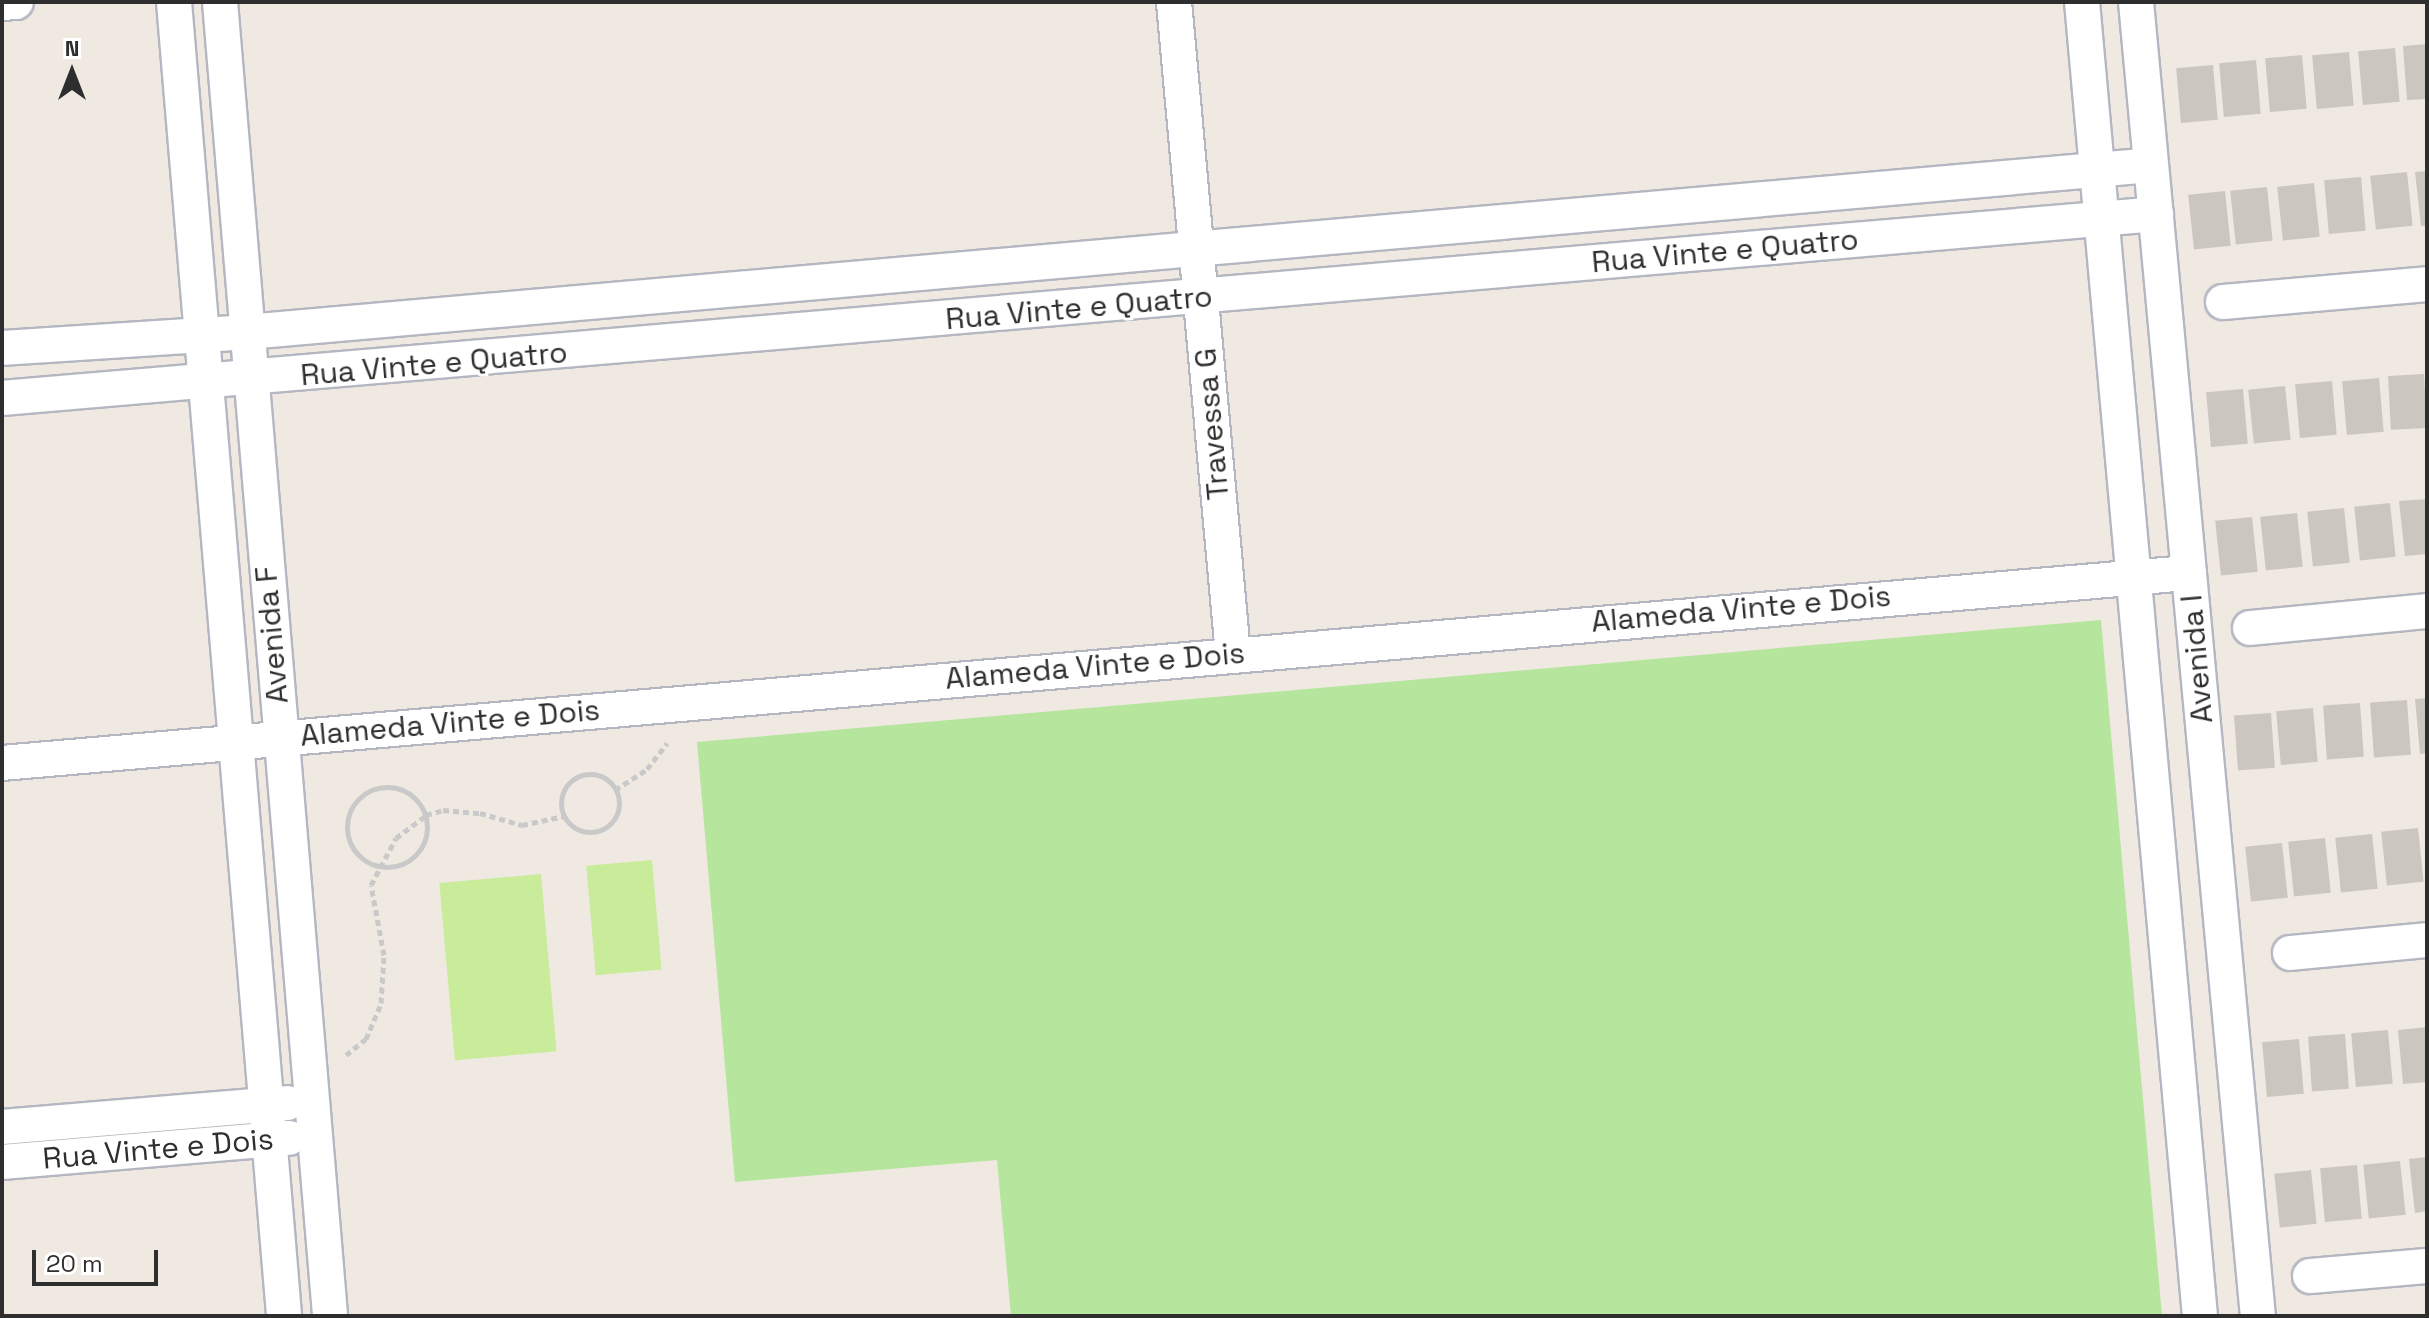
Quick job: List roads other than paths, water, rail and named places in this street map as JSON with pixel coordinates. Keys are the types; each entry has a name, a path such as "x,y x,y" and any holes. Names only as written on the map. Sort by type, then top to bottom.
{"street":[{"path":"2,3 16,2"},
{"name":"Avenida F","path":"174,2 233,744 284,1316"},
{"name":"Avenida F","path":"220,2 330,1316"},
{"name":"Travessa G","path":"1174,2 1233,654"},
{"name":"Avenida I","path":"2082,2 2200,1316"},
{"name":"Avenida I","path":"2136,2 2258,1316"},
{"name":"Rua Vinte e Quatro","path":"2,348 247,332 2151,165"},
{"name":"Rua Vinte e Quatro","path":"2,398 252,380 2156,214"},
{"path":"2223,302 2427,284"},
{"name":"Alameda Vinte e Dois","path":"2,763 2133,574 2189,573"},
{"path":"2250,628 2427,611"},
{"path":"2290,953 2427,940"},
{"name":"Rua Vinte e Dois","path":"2,1127 266,1105 310,1086"},
{"name":"Rua Vinte e Dois","path":"2,1162 314,1136"},
{"path":"2310,1276 2427,1266"}]}
